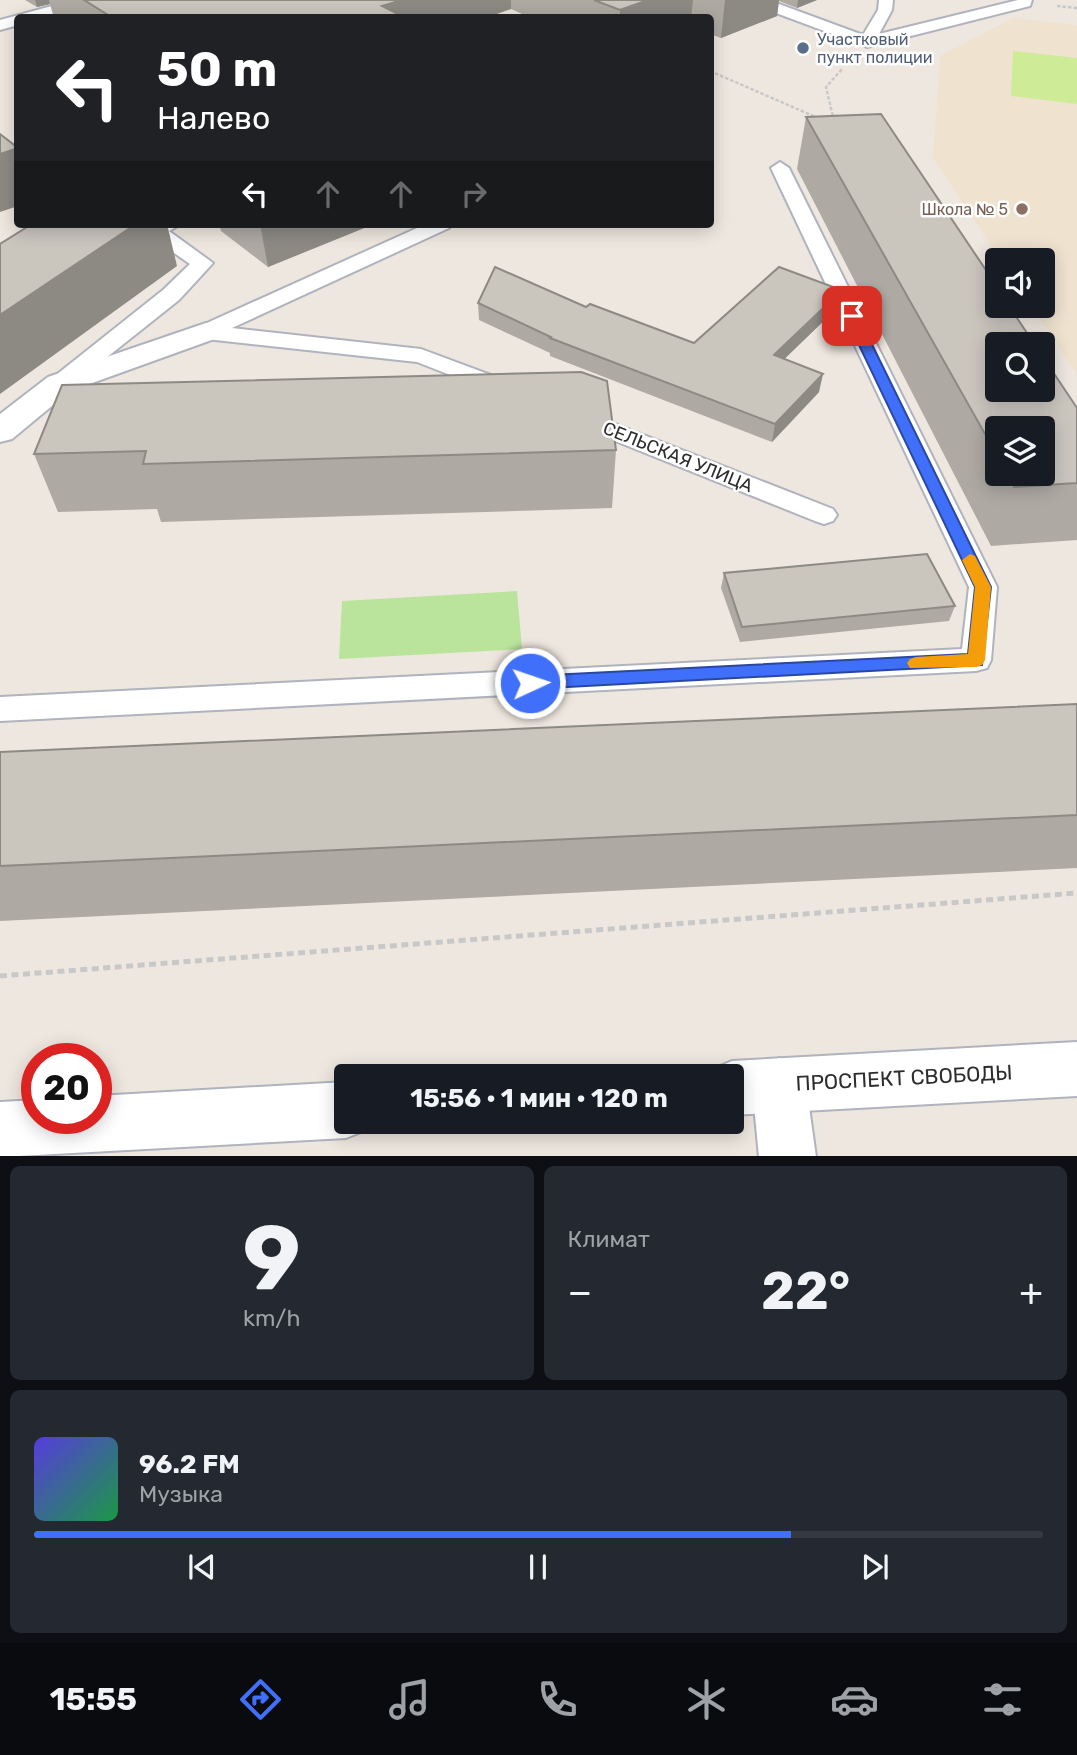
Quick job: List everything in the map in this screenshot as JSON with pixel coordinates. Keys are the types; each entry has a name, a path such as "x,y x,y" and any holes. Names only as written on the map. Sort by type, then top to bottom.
{"street":[{"path":"0,431 59,384 206,332"},
{"name":"ПРОСПЕКТ СВОБОДЫ","path":"755,1086 1077,1069"},
{"path":"755,1086 788,1156"},
{"path":"0,1130 334,1111"}],"lane":[{"path":"40,14 90,0"},
{"path":"754,0 867,42 1025,3 1025,0"},
{"path":"867,42 885,10 886,0"},
{"path":"0,709 976,660 983,587 780,168"},
{"path":"130,235 159,228"},
{"path":"59,384 172,295 203,263 164,228"},
{"path":"206,332 433,228"},
{"path":"206,332 421,356 525,397"},
{"name":"СЕЛЬСКАЯ УЛИЦА","path":"551,407 824,515"}],"path":[{"path":"714,73 835,125 826,87 867,42"},
{"path":"0,976 1077,894"}],"shaded area":[{"name":"Школа № 5","path":"1013,18 1077,25 1077,375 1055,342 1055,332 1048,332 1039,318 1055,318 1055,248 992,248 933,158 940,56"}],"green space":[{"path":"1013,51 1077,58 1077,104 1011,96"},
{"path":"517,591 522,649 339,659 342,601"}],"building":[{"path":"84,0 402,0 382,6 398,14 107,14"},
{"path":"594,0 648,0 620,10"},
{"path":"881,114 985,269 985,318 1017,318 1026,332 985,332 985,402 1055,402 1055,375 1077,408 1077,483 1055,484 1055,416 985,416 985,434 806,117"},
{"path":"0,134 14,145 14,149 0,154"},
{"path":"26,228 130,228 0,315 0,244"},
{"path":"495,267 586,307 590,304 694,343 779,267 836,288 839,293 774,355 823,374 775,424 550,338 478,303"},
{"path":"581,372 607,381 616,450 143,464 146,451 34,454 62,385"},
{"path":"927,554 955,606 742,627 724,573"},
{"path":"1077,704 1077,815 0,866 0,752"}],"slow traffic":[{"path":"916,663 976,660 983,587 970,560"}],"place":[{"name":"Участковый пункт полиции","path":"803,48"},
{"name":"Школа № 5","path":"1022,209"}],"route":[{"path":"530,683 976,660 983,587 852,316"}]}
